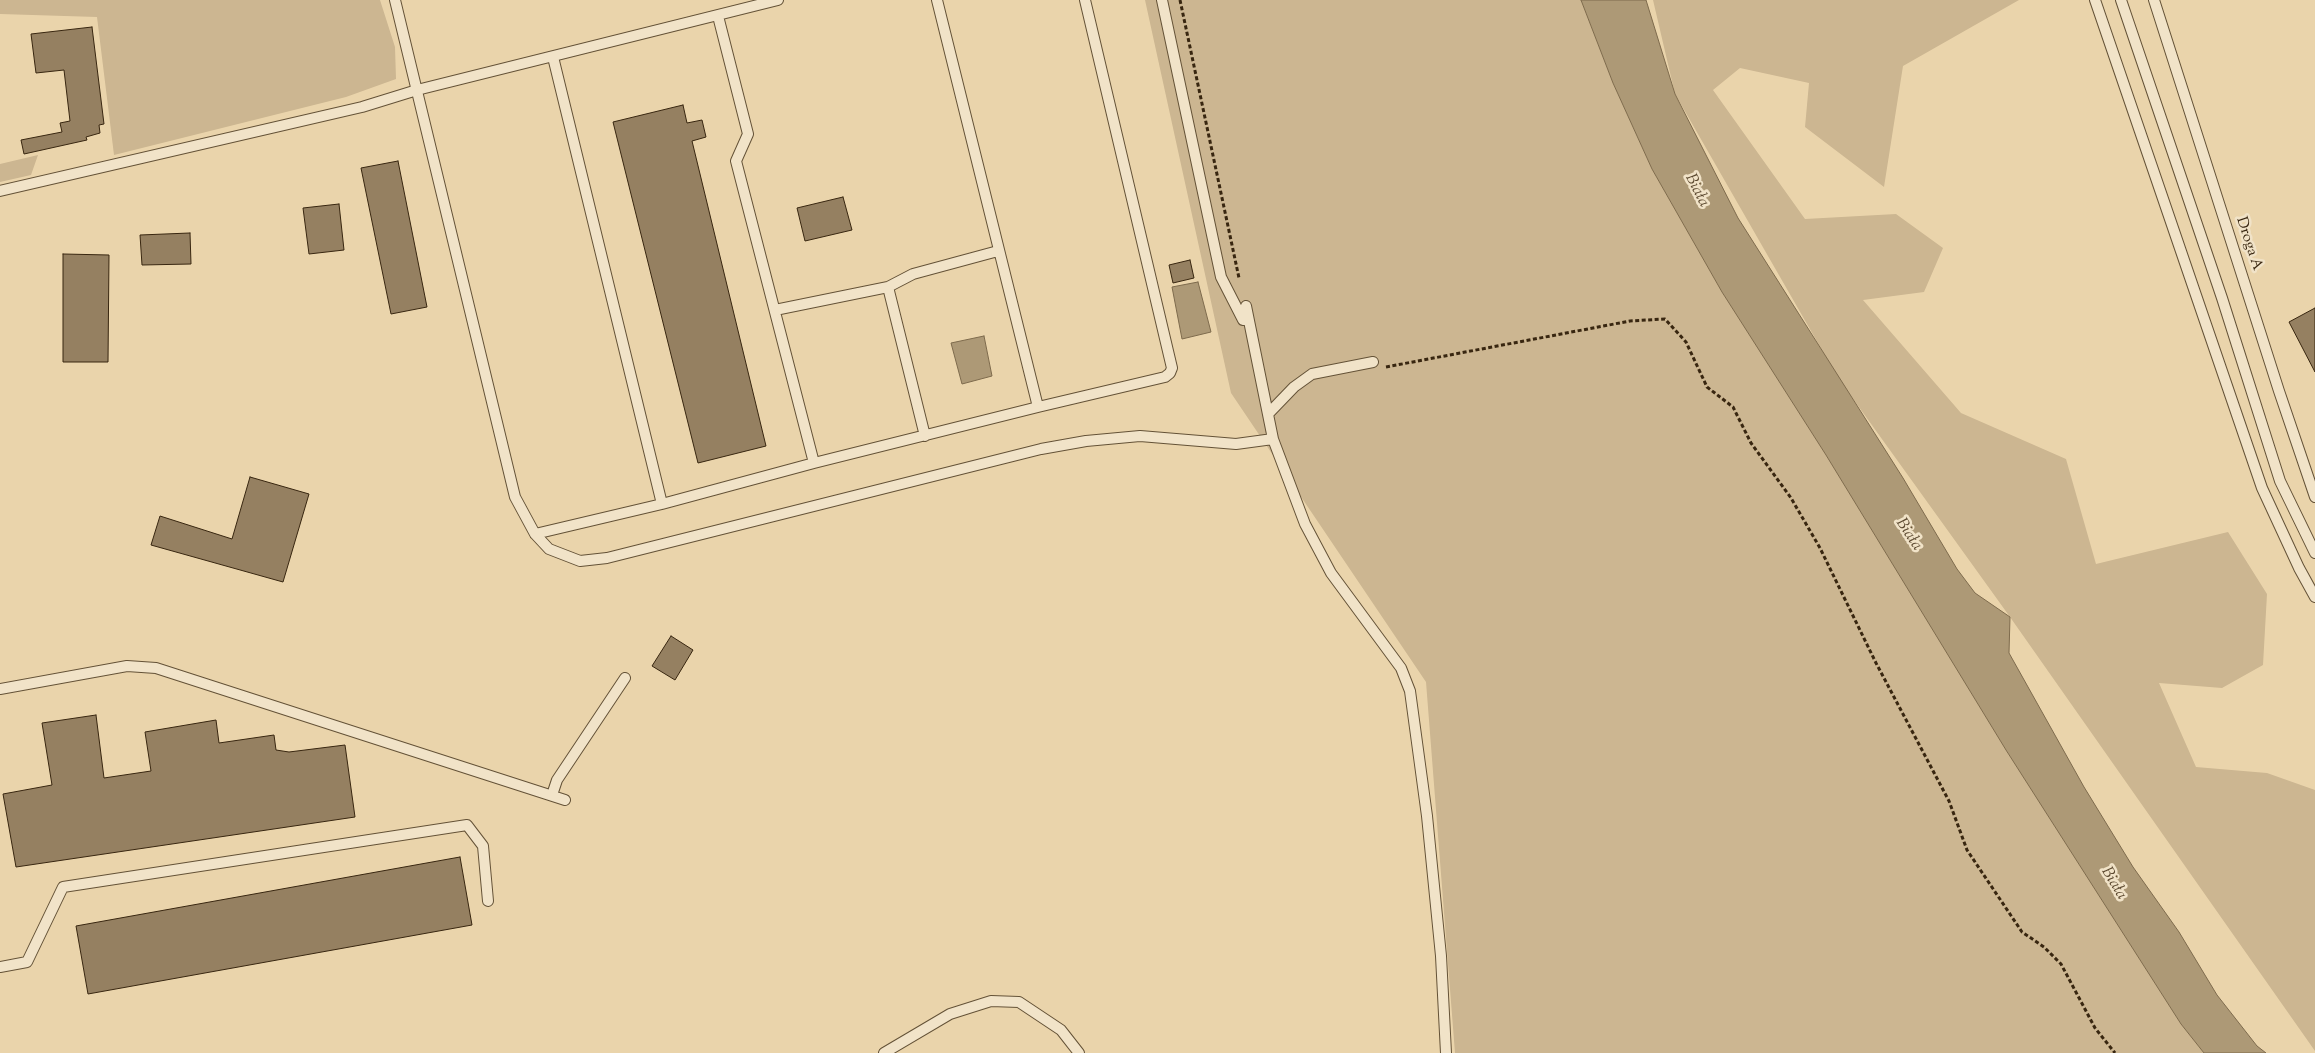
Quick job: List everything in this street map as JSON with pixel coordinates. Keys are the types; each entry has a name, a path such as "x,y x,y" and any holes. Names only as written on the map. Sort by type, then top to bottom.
{"lane":[{"path":"395,0 515,497 535,534 548,549 580,560 607,558 1041,449 1086,441 1140,436 1236,444 1273,439"},
{"path":"0,191 362,106 418,90 778,0"},
{"path":"937,0 1038,407"},
{"path":"535,534 662,504 814,463 1165,377 1170,373 1172,368 1085,0"},
{"path":"1162,0 1222,277 1243,320 1248,319"},
{"path":"2095,0 2262,488 2315,597"},
{"path":"2121,0 2222,298 2280,481 2315,553"},
{"name":"Droga A","path":"2154,0 2315,498"},
{"path":"718,16 748,134 736,161 814,463"},
{"path":"553,57 662,504"},
{"path":"775,310 888,287 913,274 998,251"},
{"path":"888,287 925,436"},
{"path":"1246,306 1273,439 1305,524 1331,573 1401,668 1410,691 1439,937 1446,1053"},
{"path":"1268,414 1294,387 1312,374 1373,362"},
{"path":"0,689 128,666 156,668 565,800"},
{"path":"552,795 557,780 625,678"},
{"path":"0,967 27,962 63,887 468,825 483,846 488,901"},
{"path":"884,1053 950,1014 991,1001 1019,1002 1061,1030 1079,1053"}],"path":[{"path":"1180,0 1240,279"},
{"path":"1373,362 1378,369 1630,322 1665,319 1686,342 1707,387 1733,407 1751,443 1791,498 1820,548 1876,663 1949,801 1967,850 2022,932 2044,947 2061,964 2095,1028 2115,1053"}],"shaded area":[{"path":"0,0 380,0 395,47 396,79 346,97 114,155 97,17 0,14"},
{"path":"1145,0 1581,0 1613,83 1652,169 1722,292 1826,455 2006,750 2181,1024 2204,1053 1455,1053 1426,682 1231,393"},
{"path":"1653,0 2019,0 1903,66 1884,187 1805,127 1809,83 1740,68 1713,90 1805,219 1896,214 1943,248 1924,292 1863,300 1961,413 2066,459 2096,564 2228,532 2267,594 2263,665 2222,688 2159,683 2196,767 2267,773 2315,790 2315,1051 2010,617 1838,378 1675,94"},
{"path":"38,155 31,175 0,182 0,164"}],"water":[{"name":"Biała","path":"1581,0 1646,0 1675,94 1738,218 1903,478 1957,569 1975,593 2010,617 2009,653 2084,787 2133,867 2179,932 2217,995 2257,1046 2266,1053 2204,1053 2181,1024 2006,750 1826,455 1722,292 1652,169 1613,83"},
{"path":"1198,282 1211,332 1182,339 1172,287"},
{"path":"984,336 992,376 962,384 951,343"}],"building":[{"path":"92,27 104,124 99,125 100,133 86,137 87,140 24,154 21,140 62,132 60,123 70,121 64,70 36,73 31,34"},
{"path":"683,105 687,123 702,120 706,137 692,141 766,446 698,463 613,122"},
{"path":"398,161 427,307 391,314 361,168"},
{"path":"843,197 852,230 805,241 797,208"},
{"path":"339,204 344,250 309,254 303,208"},
{"path":"190,233 191,264 142,265 140,235"},
{"path":"63,254 109,255 108,362 63,362"},
{"path":"1190,260 1194,278 1173,283 1169,265"},
{"path":"2315,308 2315,372 2289,322"},
{"path":"250,477 309,494 283,582 151,545 160,516 232,539"},
{"path":"671,636 693,650 675,680 652,666"},
{"path":"96,715 104,778 151,771 145,732 216,720 219,743 274,735 276,750 289,752 345,745 355,817 16,867 3,794 52,785 42,723"},
{"path":"460,857 472,925 88,994 76,926"}]}
